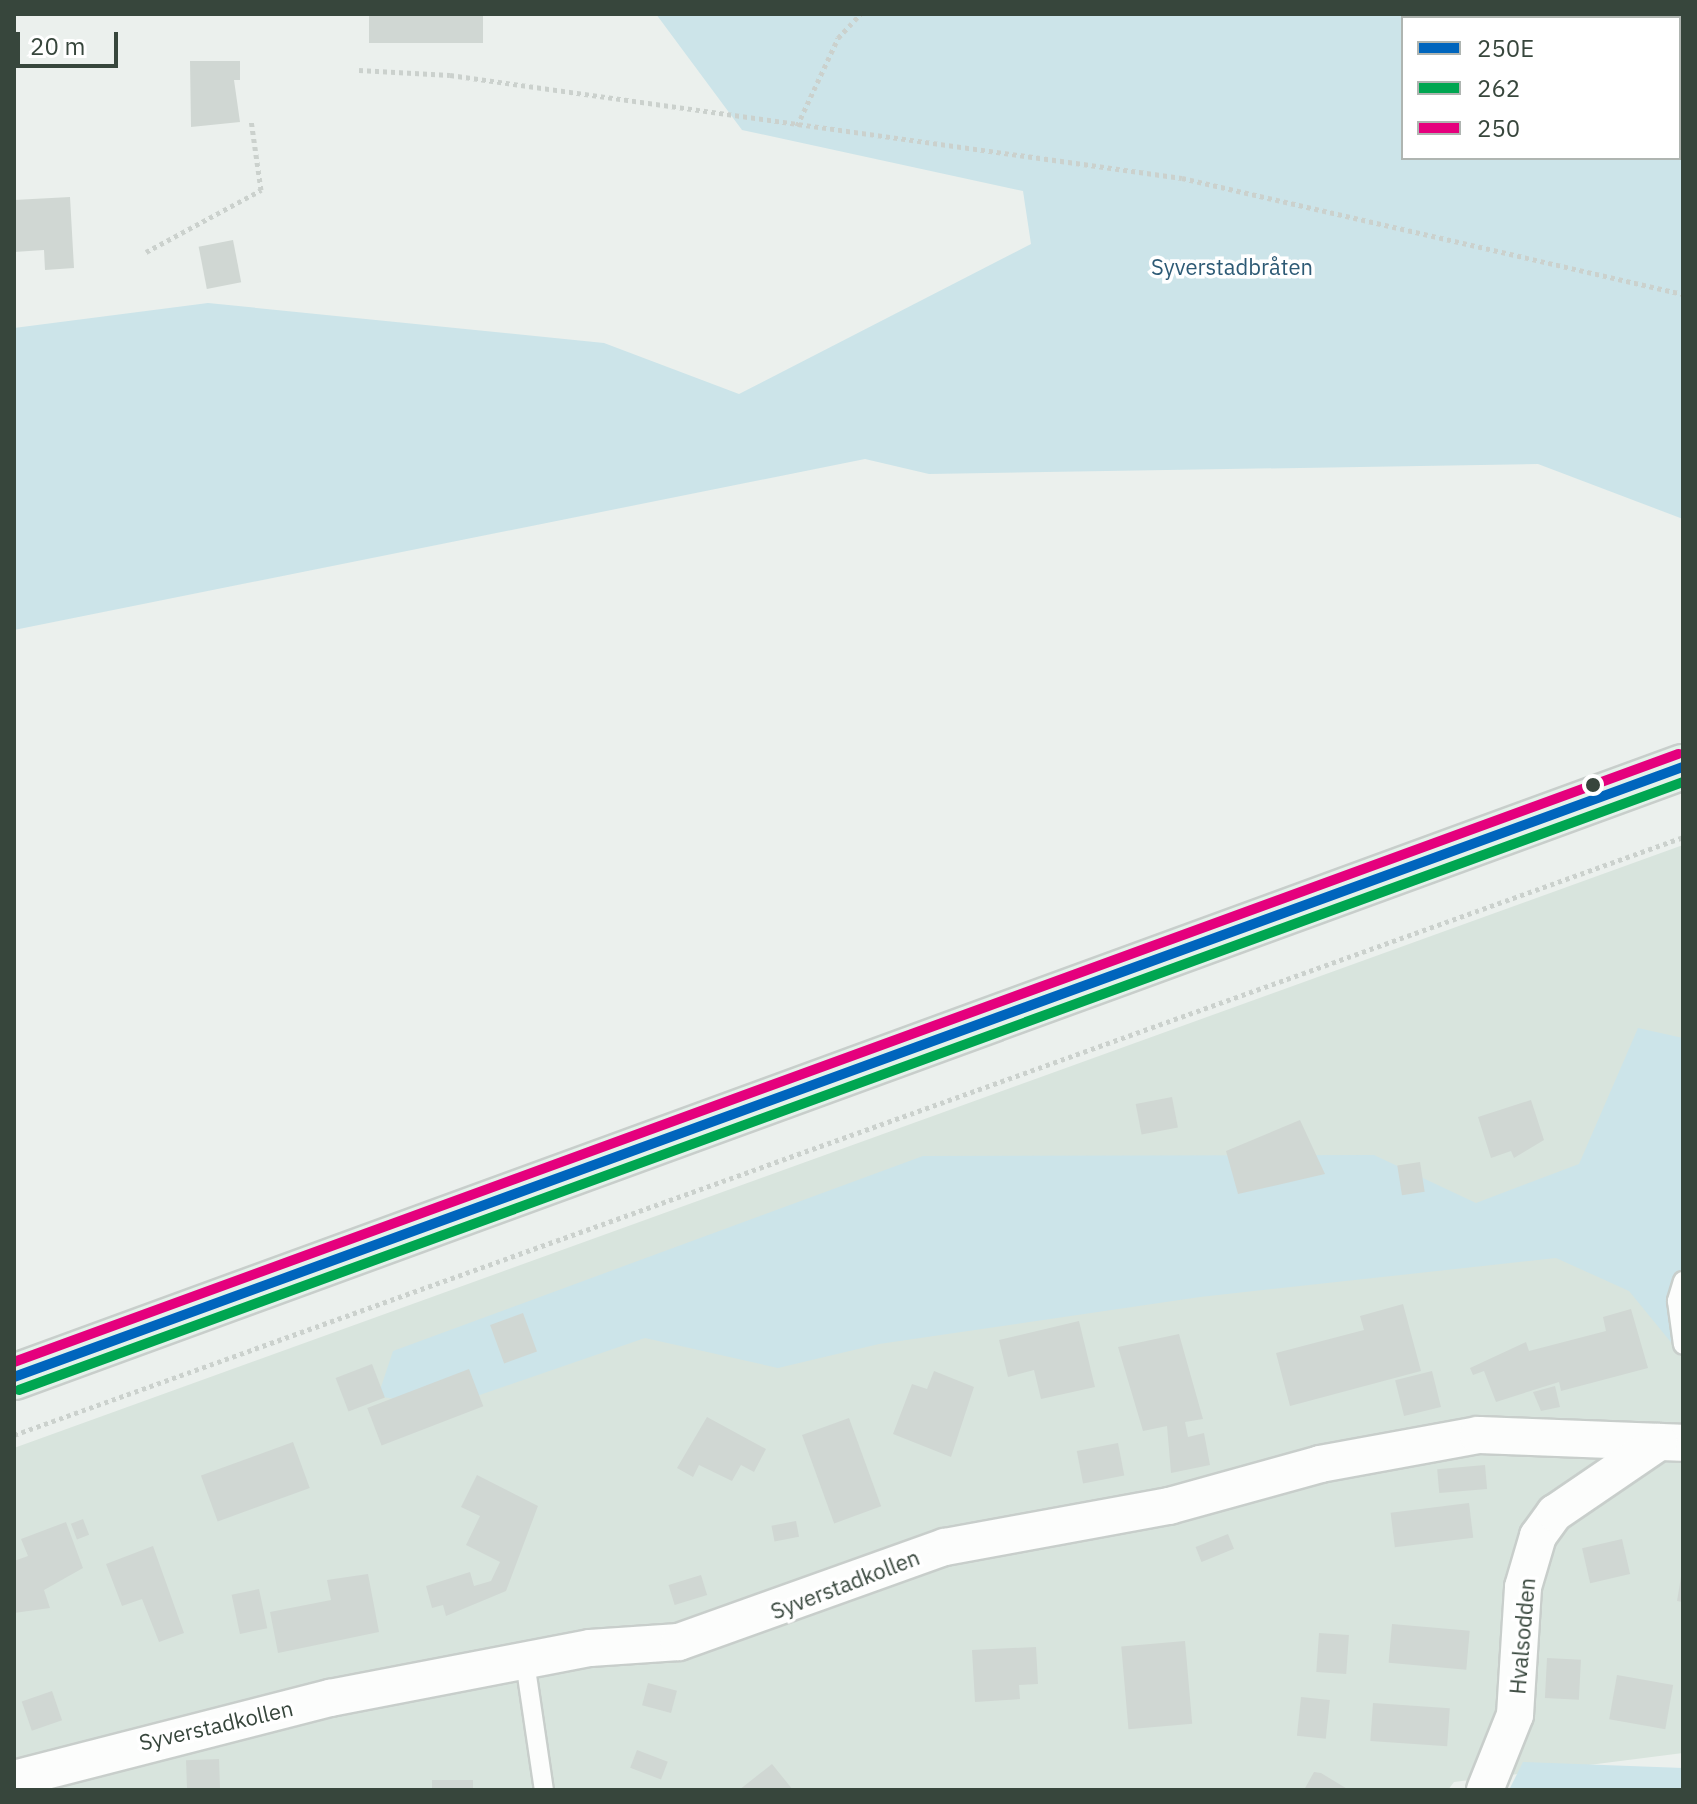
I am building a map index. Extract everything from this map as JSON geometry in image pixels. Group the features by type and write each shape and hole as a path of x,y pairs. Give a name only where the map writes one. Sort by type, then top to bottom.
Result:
{"main road":[{"path":"14,1377 1683,767"}],"street":[{"name":"Syverstadkollen","path":"17,1782 330,1698 525,1662 679,1642 945,1547 1169,1506 1401,1448 1478,1435 1671,1442"},
{"name":"Hvalsodden","path":"1485,1790 1515,1715 1523,1587 1538,1536 1555,1513 1671,1442"}],"lane":[{"path":"1683,1281 1677,1301 1683,1345"},
{"path":"525,1662 544,1790"}],"path":[{"path":"797,126 838,38 860,14"},
{"path":"359,70 450,75 1182,178 1683,294"},
{"path":"146,252 261,190 251,120"},
{"path":"14,1435 1683,837"}],"shaded area":[{"path":"1683,845 1683,1753 1454,1782 1448,1790 14,1790 14,1448"}],"green space":[{"name":"Syverstadbråten","path":"656,14 1683,14 1683,519 1538,464 929,474 865,459 14,630 14,328 208,303 604,343 739,394 1031,244 1023,191 742,130"},
{"path":"1638,1028 1683,1038 1683,1357 1629,1291 1556,1258 1200,1297 879,1344 778,1368 645,1338 442,1408 378,1396 393,1351 923,1156 1374,1155 1476,1203 1579,1164"},
{"path":"1523,1762 1683,1768 1683,1790 1509,1790"}],"building":[{"path":"369,14 483,14 483,43 369,43"},
{"path":"190,61 240,61 240,80 234,80 240,122 191,127"},
{"path":"70,197 74,268 45,270 44,250 14,252 14,200"},
{"path":"233,240 241,282 207,289 199,247"},
{"path":"1172,1097 1178,1127 1142,1134 1136,1104"},
{"path":"1531,1100 1544,1140 1514,1158 1511,1151 1491,1158 1478,1117"},
{"path":"1300,1120 1325,1174 1238,1194 1226,1151"},
{"path":"1420,1162 1425,1192 1402,1195 1397,1166"},
{"path":"1403,1304 1421,1371 1290,1406 1276,1353 1364,1330 1360,1316"},
{"path":"1631,1309 1648,1368 1561,1391 1559,1382 1496,1402 1484,1371 1473,1375 1470,1368 1526,1342 1529,1351 1606,1331 1603,1317"},
{"path":"523,1313 537,1352 504,1363 490,1325"},
{"path":"1079,1321 1095,1387 1041,1399 1034,1370 1008,1377 999,1340"},
{"path":"1179,1334 1203,1419 1185,1422 1188,1437 1204,1433 1210,1465 1171,1473 1167,1426 1143,1431 1118,1347"},
{"path":"372,1364 385,1398 348,1412 336,1378"},
{"path":"469,1369 483,1406 382,1445 367,1408"},
{"path":"934,1371 974,1387 951,1457 893,1434 912,1384 927,1389"},
{"path":"1432,1371 1441,1407 1404,1416 1395,1380"},
{"path":"1555,1386 1560,1407 1541,1411 1533,1392"},
{"path":"707,1417 766,1449 754,1472 741,1465 732,1481 699,1465 693,1477 677,1468"},
{"path":"849,1418 881,1506 834,1523 802,1435"},
{"path":"293,1442 310,1488 218,1522 201,1476"},
{"path":"1118,1443 1124,1475 1083,1483 1077,1451"},
{"path":"1485,1465 1487,1489 1439,1493 1437,1469"},
{"path":"477,1475 538,1506 506,1591 446,1616 443,1605 432,1608 426,1586 470,1572 474,1586 491,1581 500,1562 466,1545 480,1516 461,1507"},
{"path":"1469,1503 1473,1538 1395,1547 1391,1513"},
{"path":"83,1519 89,1535 77,1540 71,1524"},
{"path":"796,1521 799,1537 775,1541 771,1526"},
{"path":"66,1522 83,1568 44,1590 50,1608 14,1613 14,1561 28,1556 21,1539"},
{"path":"1228,1534 1234,1549 1202,1562 1196,1547"},
{"path":"1622,1539 1630,1574 1590,1583 1582,1548"},
{"path":"153,1546 184,1633 159,1642 142,1599 122,1606 106,1564"},
{"path":"368,1574 379,1632 278,1653 270,1612 331,1600 327,1580"},
{"path":"701,1575 707,1595 675,1605 668,1585"},
{"path":"1683,1577 1683,1602 1677,1601"},
{"path":"259,1589 267,1628 240,1634 232,1595"},
{"path":"1392,1624 1470,1631 1466,1670 1389,1663"},
{"path":"1319,1633 1349,1635 1346,1674 1316,1672"},
{"path":"1185,1641 1192,1724 1128,1729 1121,1647"},
{"path":"1036,1647 1038,1684 1019,1685 1020,1699 975,1702 972,1650"},
{"path":"1547,1658 1581,1660 1579,1700 1545,1698"},
{"path":"1617,1675 1673,1685 1665,1729 1609,1719"},
{"path":"648,1683 677,1691 671,1713 642,1705"},
{"path":"52,1691 62,1720 32,1731 22,1701"},
{"path":"1301,1697 1330,1700 1326,1739 1297,1736"},
{"path":"1373,1703 1450,1708 1447,1746 1370,1741"},
{"path":"637,1750 668,1762 661,1780 630,1768"},
{"path":"219,1759 220,1790 187,1790 186,1760"},
{"path":"772,1764 793,1790 739,1790"},
{"path":"1314,1772 1321,1773 1349,1790 1304,1790"},
{"path":"432,1780 473,1780 473,1790 432,1790"}],"transit line":[{"name":"250","path":"14,1362 1678,754"},
{"name":"250E","path":"14,1377 1683,767"},
{"name":"262","path":"19,1390 1683,782"}]}
